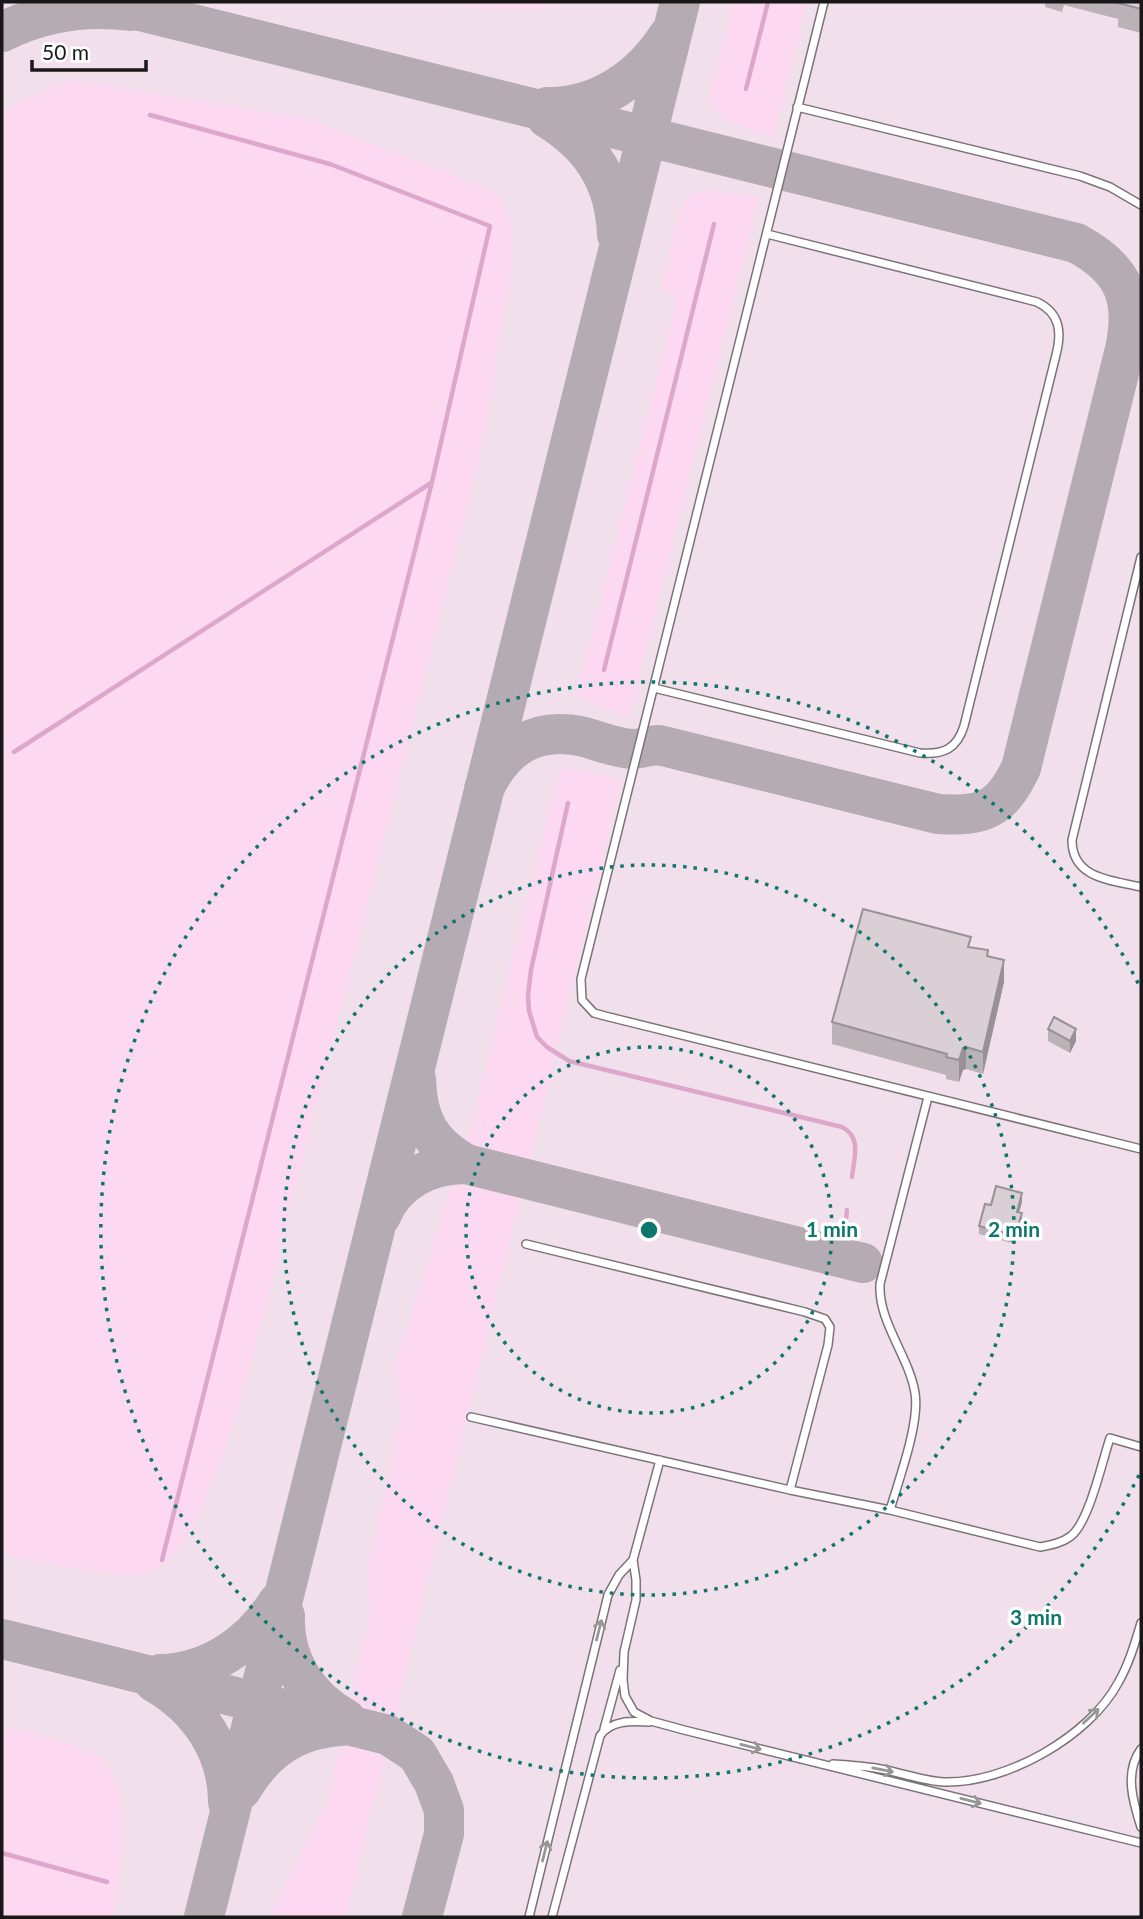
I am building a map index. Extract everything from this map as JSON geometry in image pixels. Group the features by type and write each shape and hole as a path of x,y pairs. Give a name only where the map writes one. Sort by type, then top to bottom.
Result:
{"lane":[{"path":"824,2 580,990 587,1007 594,1013 1141,1149"},
{"path":"797,107 1080,176 1110,187 1141,205"},
{"path":"654,688 920,753 935,754 949,749 959,741 984,647 1059,343 1059,328 1055,316 1045,305 1037,302 767,234"},
{"path":"1141,557 1073,832 1072,848 1076,862 1084,871 1141,887"},
{"path":"890,1510 914,1422 916,1400 912,1381 883,1308 880,1284 928,1097"},
{"path":"526,1244 825,1319 830,1327 828,1345 790,1490"},
{"path":"471,1417 790,1490 890,1510 1040,1548 1060,1543 1073,1535 1084,1522 1110,1438 1141,1447"},
{"path":"552,1917 624,1652 636,1600 633,1560 660,1460"},
{"path":"529,1917 608,1595 619,1575 633,1560"},
{"path":"815,1763 878,1769 945,1782 983,1778 1007,1770 1056,1746 1096,1713 1118,1684 1141,1623"},
{"path":"624,1652 625,1696 634,1712 653,1722"},
{"path":"604,1729 631,1721 653,1722 1141,1843"},
{"path":"1141,1749 1136,1756 1131,1775 1132,1795 1141,1827"}],"shaded area":[{"path":"2,2 1141,2 1141,1917 2,1917"},
{"path":"444,2 555,2 544,7 516,10"},
{"path":"733,2 807,2 773,137 726,119 718,113 709,96"},
{"path":"73,80 305,118 489,189 504,201 512,230 512,264 481,454 251,1365 214,1480 185,1539 168,1560 150,1572 137,1574 78,1569 2,1554 2,117 19,101"},
{"path":"711,190 759,198 630,716 591,703 577,695 677,297 660,292 680,210 692,195"},
{"path":"571,769 622,779 346,1917 269,1917 327,1802 371,1611 367,1577 401,1413 394,1367 474,1116 559,770"},
{"path":"2,1727 77,1746 99,1757 111,1769 122,1808 123,1832 114,1917 2,1917"}],"building":[{"path":"1141,2 1141,9 1118,3"},
{"path":"863,909 971,937 968,947 988,950 987,956 1004,960 983,1052 963,1048 959,1060 946,1057 947,1054 832,1022"},
{"path":"1054,1017 1076,1029 1070,1041 1048,1029"},
{"path":"996,1186 1022,1193 1017,1212 1022,1213 1015,1236 979,1226 985,1204 991,1205"}],"waterway":[{"path":"746,89 768,2"},
{"path":"150,115 330,164 490,226 432,482 162,1560"},
{"path":"604,670 714,224"},
{"path":"14,752 431,483"},
{"path":"568,803 531,970 529,1011 537,1037 569,1061 842,1127 848,1131 854,1142 852,1177"},
{"path":"844,1237 847,1210"},
{"path":"2,1853 107,1882"}],"taxiway":[{"path":"104,2 1076,243 1105,263 1122,286 1129,314 1125,349 1021,768 998,802 979,812 938,814 659,745 626,748 563,734 534,738 522,744 501,762 484,789"},
{"path":"204,1917 680,2"},
{"path":"2,32 33,19 65,12 97,9 131,11"},
{"path":"547,107 584,102 616,88 645,65 668,36"},
{"path":"547,118 577,140 598,167 612,198 617,235"},
{"path":"416,1079 419,1107 428,1129 443,1148 466,1164"},
{"path":"381,1216 395,1193 415,1177 439,1167 466,1164 863,1263"},
{"path":"160,1674 196,1668 228,1653 256,1630 278,1602"},
{"path":"285,1616 288,1648 300,1676 320,1700 346,1719"},
{"path":"2,1639 388,1735 417,1754 434,1783 444,1810 444,1834 422,1917"},
{"path":"154,1682 184,1704 207,1732 223,1765 228,1802"},
{"path":"241,1790 260,1764 283,1744 310,1731 342,1726"}]}
